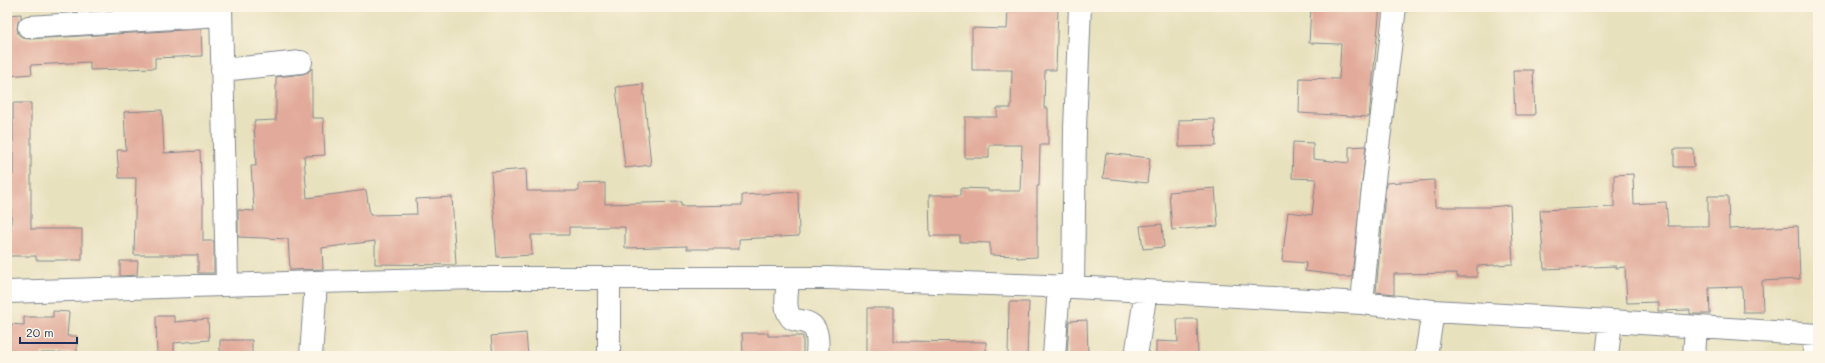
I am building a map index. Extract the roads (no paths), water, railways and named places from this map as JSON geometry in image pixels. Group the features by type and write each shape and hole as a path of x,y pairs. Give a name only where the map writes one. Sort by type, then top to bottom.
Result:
{"street":[{"path":"1054,356 1066,286 1080,7"},
{"path":"1362,303 1371,205 1395,7"},
{"path":"29,27 221,11 227,285"},
{"path":"222,70 301,62"},
{"path":"7,292 316,282 616,278 788,278 1066,286 1362,303 1433,311 1696,326 1816,342"},
{"path":"609,356 616,278"},
{"path":"616,278 622,356"},
{"path":"788,278 788,312 790,317 794,320 810,322 813,326 817,343 817,356"},
{"path":"311,356 316,282"},
{"path":"1136,356 1146,291"},
{"path":"1426,356 1433,311"},
{"path":"1607,356 1611,321"},
{"path":"1694,356 1696,326"}]}
